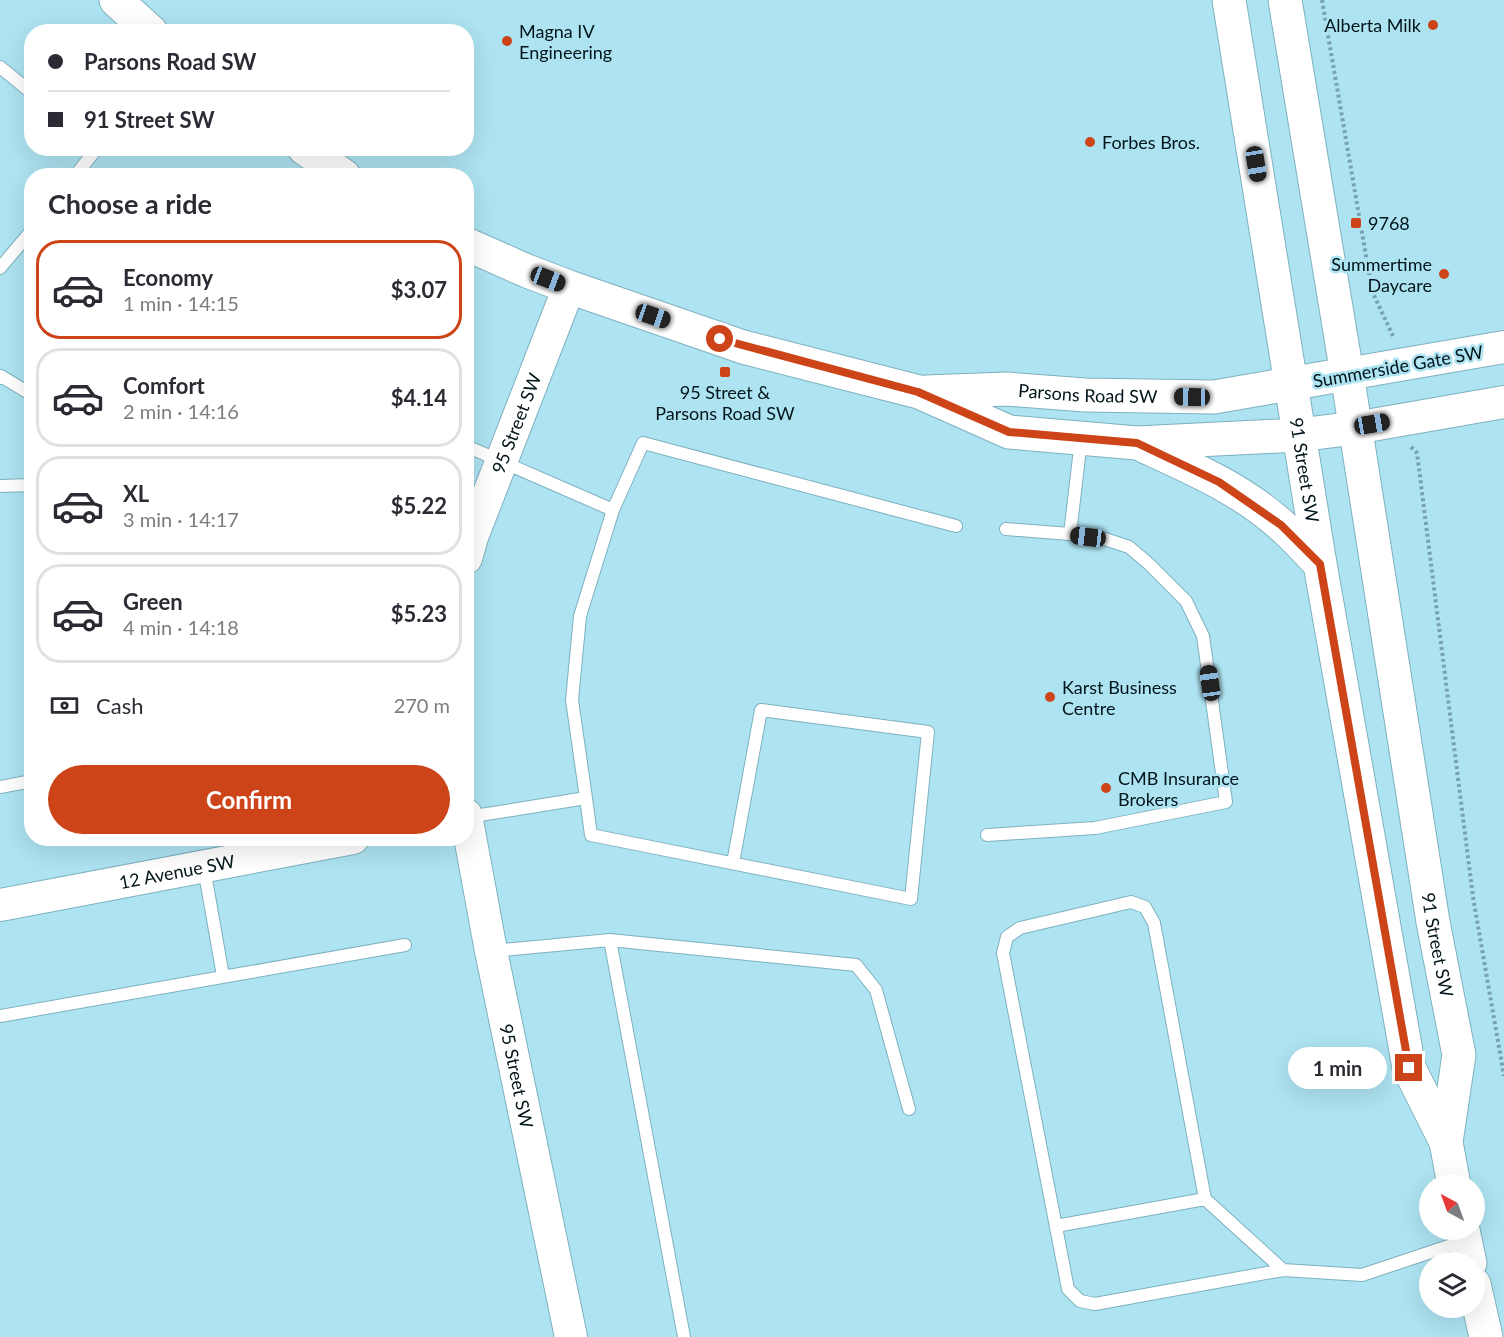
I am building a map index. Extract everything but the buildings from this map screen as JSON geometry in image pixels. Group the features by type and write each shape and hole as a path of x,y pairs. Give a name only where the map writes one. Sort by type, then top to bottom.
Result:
{"main road":[{"path":"116,0 142,24"},
{"name":"91 Street SW","path":"1229,0 1320,564 1409,1068 1446,1142 1452,1174"},
{"name":"91 Street SW","path":"1285,0 1347,374 1431,910 1459,1055 1446,1142"},
{"path":"315,156 333,168"},
{"name":"Parsons Road SW","path":"474,248 569,287 743,346 918,392 1009,432 1137,443 1299,435"},
{"name":"Summerside Gate SW","path":"1292,385 1347,374"},
{"name":"Parsons Road SW","path":"918,392 1007,388 1085,395 1214,397 1292,385"},
{"path":"1299,435 1355,428"},
{"path":"1137,443 1219,482 1281,525 1320,564"},
{"path":"1482,1318 1486,1337"}],"street":[{"name":"95 Street SW","path":"474,532 569,287"},
{"name":"Summerside Gate SW","path":"1347,374 1504,347"},
{"path":"1355,428 1504,402"},
{"name":"12 Avenue SW","path":"0,904 312,846"},
{"name":"95 Street SW","path":"472,846 491,951 571,1337"}],"lane":[{"path":"0,67 24,86"},
{"path":"82,168 91,156"},
{"path":"0,268 24,240"},
{"path":"0,378 1,376 24,390"},
{"path":"1070,534 1081,439"},
{"path":"733,863 761,710 928,732 911,899 591,835 572,699 580,616 613,510 643,443 956,525"},
{"path":"474,450 613,510"},
{"path":"0,486 24,485"},
{"path":"987,835 1095,828 1226,801 1203,636 1186,601 1148,563 1129,548 1105,539 1006,529"},
{"path":"0,787 24,783"},
{"path":"474,815 586,798"},
{"path":"204,867 223,976"},
{"path":"1283,1270 1205,1199 1154,923 1144,907 1131,902 1020,928 1007,937 1003,953 1068,1289 1080,1301 1095,1304 1283,1270 1362,1275 1466,1244"},
{"path":"491,951 610,940 856,965 876,990 909,1109"},
{"path":"610,940 684,1337"},
{"path":"0,1016 405,945"},
{"path":"1056,1226 1205,1199"}],"path":[{"path":"1322,0 1372,291 1393,332"},
{"path":"1412,449 1417,453 1473,897 1504,1076"}],"place":[{"name":"Alberta Milk","path":"1433,25"},
{"name":"Magna IV Engineering","path":"507,41"},
{"name":"Forbes Bros.","path":"1090,142"},
{"name":"9768","path":"1356,223"},
{"name":"Summertime Daycare","path":"1444,274"},
{"name":"95 Street & Parsons Road SW","path":"725,372"},
{"name":"Karst Business Centre","path":"1050,697"},
{"name":"CMB Insurance Brokers","path":"1106,788"}],"route":[{"path":"720,339 918,392 1009,432 1137,443 1199,471 1266,513 1320,564 1409,1068"}]}
